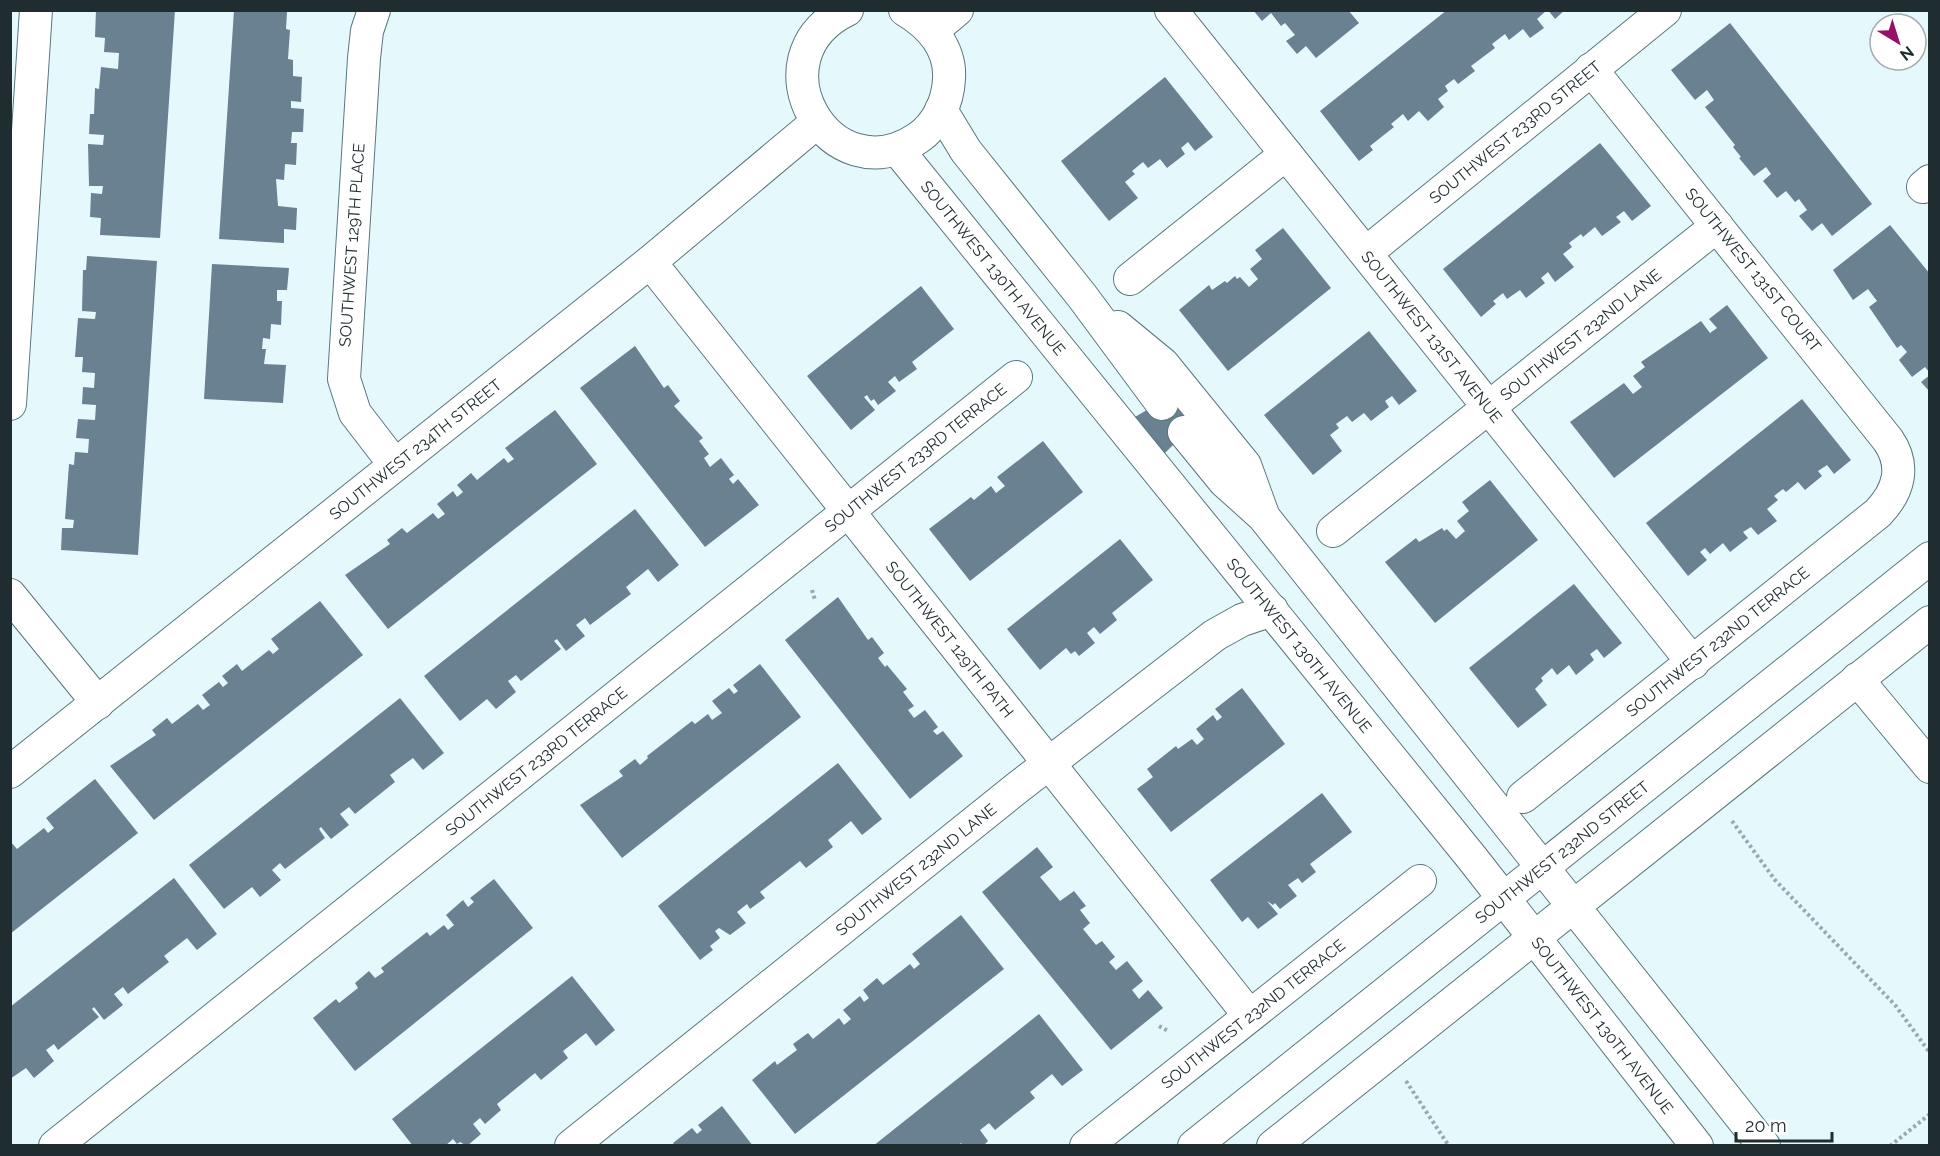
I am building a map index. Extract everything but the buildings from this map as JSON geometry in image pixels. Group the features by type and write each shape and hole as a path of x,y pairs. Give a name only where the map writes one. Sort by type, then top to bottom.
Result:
{"street":[{"path":"10,404 36,10"},
{"name":"SOUTHWEST 129TH PLACE","path":"374,10 367,31 364,58 344,379 355,413 395,465"},
{"path":"847,10 823,26 805,56 802,74 803,91 807,108 816,123 832,138 852,148 874,152 897,149 923,134 941,110 949,77 944,53 933,31 905,10"},
{"path":"933,31 957,10"},
{"name":"SOUTHWEST 131ST AVENUE","path":"1171,10 1693,663"},
{"name":"SOUTHWEST 233RD STREET","path":"1365,253 1665,10"},
{"name":"SOUTHWEST 131ST COURT","path":"1591,69 1888,440 1897,454 1899,478"},
{"path":"941,110 966,151 1082,296 1153,394 1109,410"},
{"name":"SOUTHWEST 234TH STREET","path":"10,772 650,262 816,123"},
{"name":"SOUTHWEST 130TH AVENUE","path":"897,149 1272,610 1697,1146"},
{"path":"1130,279 1286,154"},
{"name":"SOUTHWEST 232ND LANE","path":"1333,531 1717,226"},
{"name":"SOUTHWEST 129TH PATH","path":"650,262 1249,1015"},
{"path":"1082,296 1163,364 1245,465 1263,516"},
{"name":"SOUTHWEST 233RD TERRACE","path":"55,1146 1016,377"},
{"path":"1184,432 1224,481 1263,516 1508,821 1542,868 1764,1146"},
{"name":"SOUTHWEST 232ND TERRACE","path":"1523,797 1878,513 1893,496 1899,478"},
{"name":"SOUTHWEST 232ND STREET","path":"1194,1146 1929,558"},
{"path":"10,595 98,703"},
{"name":"SOUTHWEST 232ND LANE","path":"571,1146 1049,763 1215,635 1242,620 1272,610"},
{"path":"1273,1146 1929,622"},
{"path":"1857,679 1929,767"},
{"name":"SOUTHWEST 232ND TERRACE","path":"1086,1146 1420,881"}],"path":[{"path":"812,590 814,600"},
{"path":"1730,818 1775,880 1895,1005 1929,1053"},
{"path":"1159,1026 1168,1031"},
{"path":"1405,1078 1449,1146"},
{"path":"1890,1146 1929,1114"}]}
